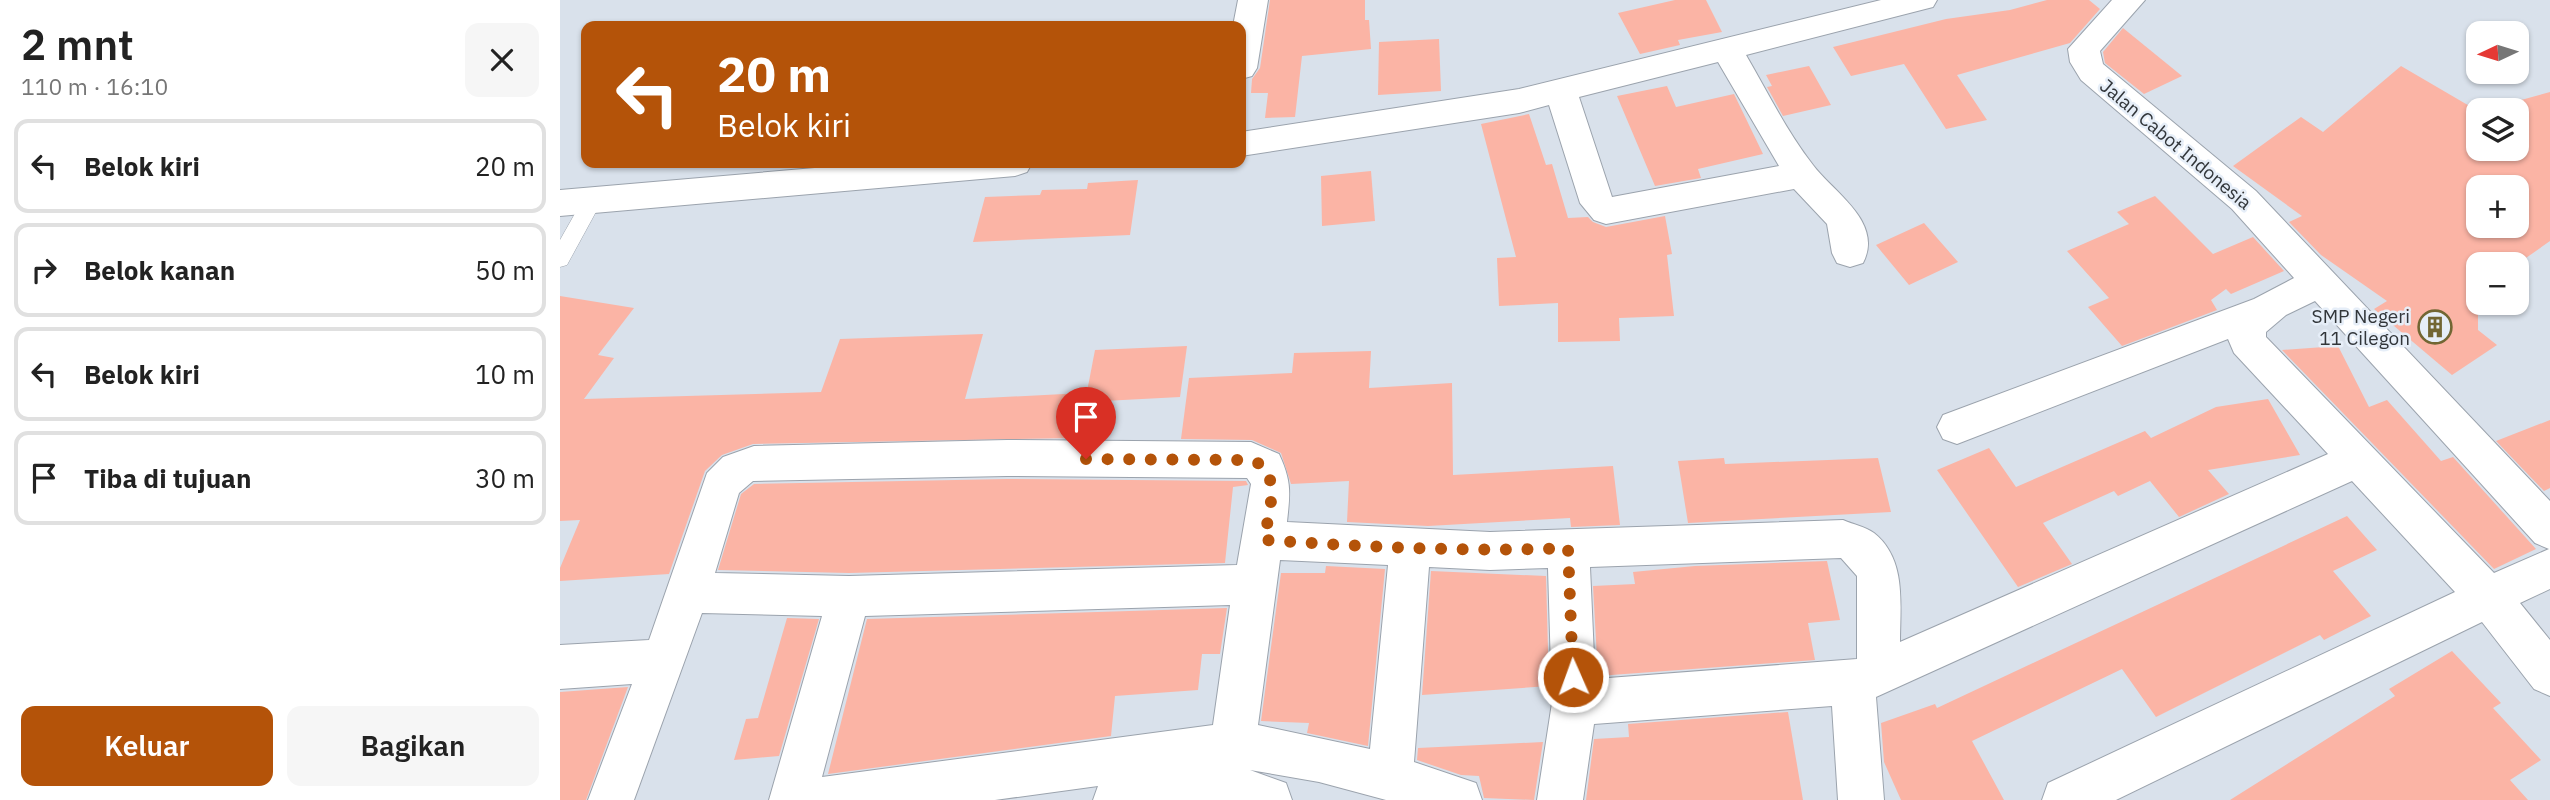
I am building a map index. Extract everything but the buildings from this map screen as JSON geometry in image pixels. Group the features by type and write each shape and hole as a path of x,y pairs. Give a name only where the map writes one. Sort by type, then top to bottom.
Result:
{"street":[{"path":"1246,40 1253,0"},
{"path":"1246,143 1467,111 1561,92 1922,0"},
{"name":"Jalan Cabot Indonesia","path":"2130,0 2084,49 2088,66 2106,86 2222,179 2550,530"},
{"path":"1727,50 1801,175 1833,206 1850,230 1850,253"},
{"path":"1561,92 1597,202 1606,211 1801,175"},
{"path":"560,203 958,168"},
{"path":"1957,427 2259,312 2321,282"},
{"path":"2259,312 2245,338 2249,346 2490,599 2550,674"},
{"path":"611,800 688,593 721,486 736,470 760,462 1007,458 1251,460 1265,467 1272,484 1254,584 1233,745 1219,794"},
{"path":"1574,703 1866,678 2357,460"},
{"path":"1264,540 1490,551 1836,538 1851,541 1866,552 1878,570 1866,678 1861,800"},
{"path":"1560,800 1574,703 1568,548"},
{"path":"1390,778 1410,549"},
{"path":"2065,800 2125,790 2550,568"},
{"path":"688,593 849,596 1254,584"},
{"path":"792,800 849,596"},
{"path":"560,667 663,661"},
{"path":"843,798 1233,745 1274,748 1390,778 1459,800"},
{"path":"1116,800 1219,794 1269,800"}],"lane":[{"path":"560,259 593,200"}],"place":[{"name":"SMP Negeri 11 Cilegon","path":"2435,327"}],"route":[{"path":"1086,459 1251,460 1262,464 1272,484 1264,540 1410,549 1490,551 1568,548 1573,677"}]}
